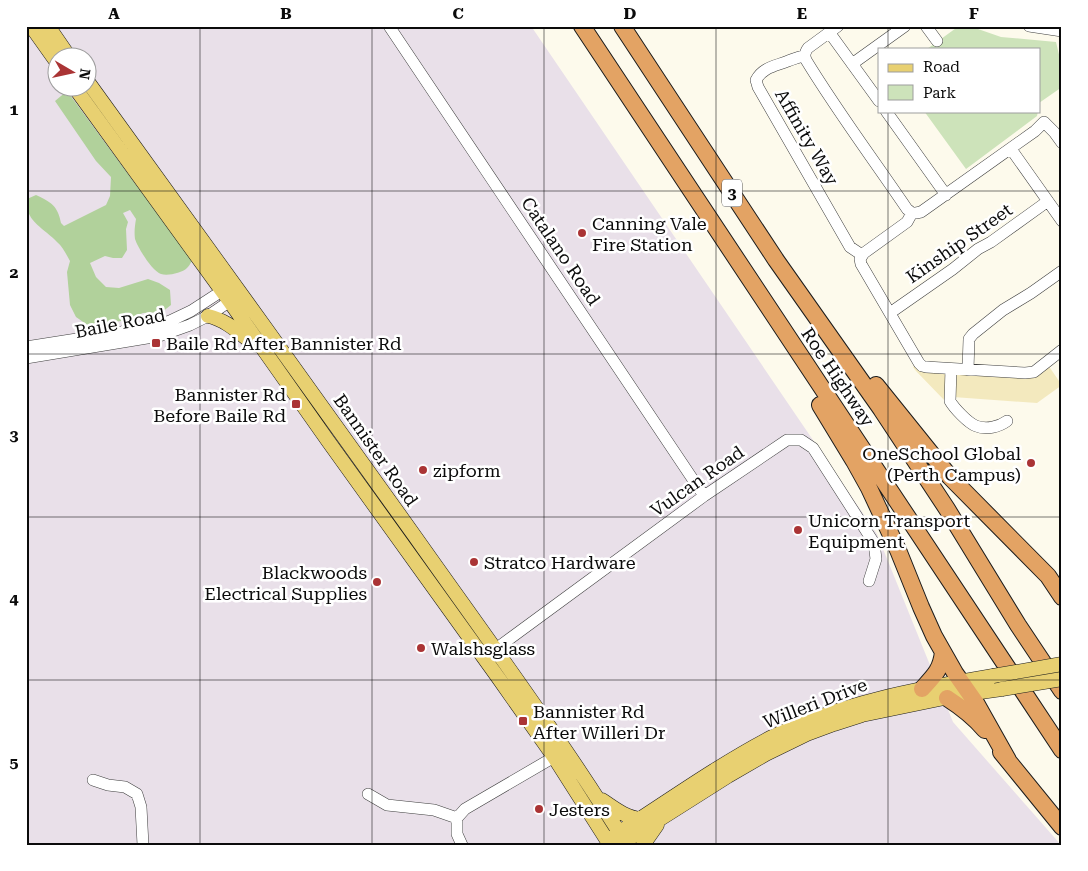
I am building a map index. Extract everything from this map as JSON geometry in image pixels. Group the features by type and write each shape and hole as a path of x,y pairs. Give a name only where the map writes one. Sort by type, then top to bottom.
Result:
{"highway":[{"name":"Roe Highway","path":"582,26 1062,750"},
{"name":"Roe Highway","path":"622,26 776,260 947,508 1018,625 1062,691"},
{"path":"719,234 869,488 898,550 921,607 943,652 976,703 1008,760"},
{"path":"776,260 822,311 868,376 950,477 1048,576 1062,597"},
{"path":"922,689 942,664 943,652"},
{"path":"947,698 978,722 1062,826"}],"main road":[{"path":"31,26 48,50"},
{"path":"48,26 63,48"},
{"name":"Bannister Road","path":"98,97 232,292 266,353 483,658 597,797 618,841"},
{"name":"Bannister Road","path":"83,98 232,292 495,649 560,754 618,841"},
{"path":"208,316 225,322 266,353"},
{"name":"Willeri Drive","path":"618,841 662,819 766,754 807,734 862,715 947,698 993,676 1062,664"},
{"name":"Willeri Drive","path":"618,841 641,819 712,772 770,738 804,723 886,696 922,689 1002,689 1062,679"},
{"path":"597,797 628,816 641,819"},
{"path":"643,845 662,819"}],"street":[{"name":"Catalano Road","path":"389,26 704,496"},
{"path":"852,64 905,26"},
{"path":"926,26 937,41"},
{"path":"1029,26 1062,31"},
{"path":"878,100 852,64 834,29 805,51 804,56 827,95 907,209 916,214 1011,149 1044,122 1062,143"},
{"name":"Affinity Way","path":"804,56 796,57 768,68 759,74 756,80 758,87 850,247 862,255"},
{"path":"887,112 946,195"},
{"path":"1011,149 1062,221"},
{"name":"Kinship Street","path":"890,313 1048,201"},
{"path":"912,213 908,222 862,255 860,259 861,264 922,366 1030,373 1034,372 1062,350"},
{"path":"968,370 969,339 972,334 1062,271"},
{"name":"Baile Road","path":"26,347 59,347 159,336 190,325 208,316 232,292"},
{"name":"Baile Road","path":"76,345 154,327 232,292"},
{"name":"Baile Road","path":"26,358 59,347"},
{"path":"951,369 950,400 968,421 976,426 984,427 1001,426 1007,421"},
{"path":"982,439 984,427"},
{"name":"Vulcan Road","path":"483,658 704,496 787,440 801,440 813,448 874,543 876,559 870,581"},
{"path":"462,845 457,834 457,818 465,809 560,754"},
{"path":"93,780 108,785 125,787 137,794 142,807 144,845"},
{"path":"368,794 387,805 434,810 457,818"}],"shaded area":[{"path":"26,26 531,26 877,534 953,722 1061,845 26,845"}],"green space":[{"path":"959,26 976,26 978,29 1001,37 1056,42 1062,67 1062,87 1040,102 1040,48 928,48"},
{"path":"59,98 72,98 192,261 185,270 178,273 164,275 157,272 146,259 135,239 136,219 130,210 123,213 128,222 126,229 127,250 122,258 105,256 90,263 96,277 106,287 119,288 148,279 170,290 171,305 162,312 143,313 127,320 89,326 76,317 70,305 67,272 70,261 61,246 32,219 27,207 27,199 36,195 53,205 64,226 106,205 110,196 111,177 96,161 55,101"},
{"path":"925,112 1038,112 1037,116 966,169"}],"sand":[{"path":"916,365 946,374 946,402 916,371 913,367"},
{"path":"1048,365 1059,381 1062,381 1062,385 1037,403 953,397 956,374 1028,377"}],"place":[{"name":"Canning Vale Fire Station","path":"582,233"},
{"name":"Baile Rd After Bannister Rd","path":"156,343"},
{"name":"Bannister Rd Before Baile Rd","path":"296,404"},
{"name":"OneSchool Global (Perth Campus)","path":"1031,463"},
{"name":"zipform","path":"423,470"},
{"name":"Unicorn Transport Equipment","path":"798,530"},
{"name":"Stratco Hardware","path":"474,562"},
{"name":"Blackwoods Electrical Supplies","path":"377,582"},
{"name":"Walshsglass","path":"421,648"},
{"name":"Bannister Rd After Willeri Dr","path":"523,721"},
{"name":"Jesters","path":"539,809"}]}
